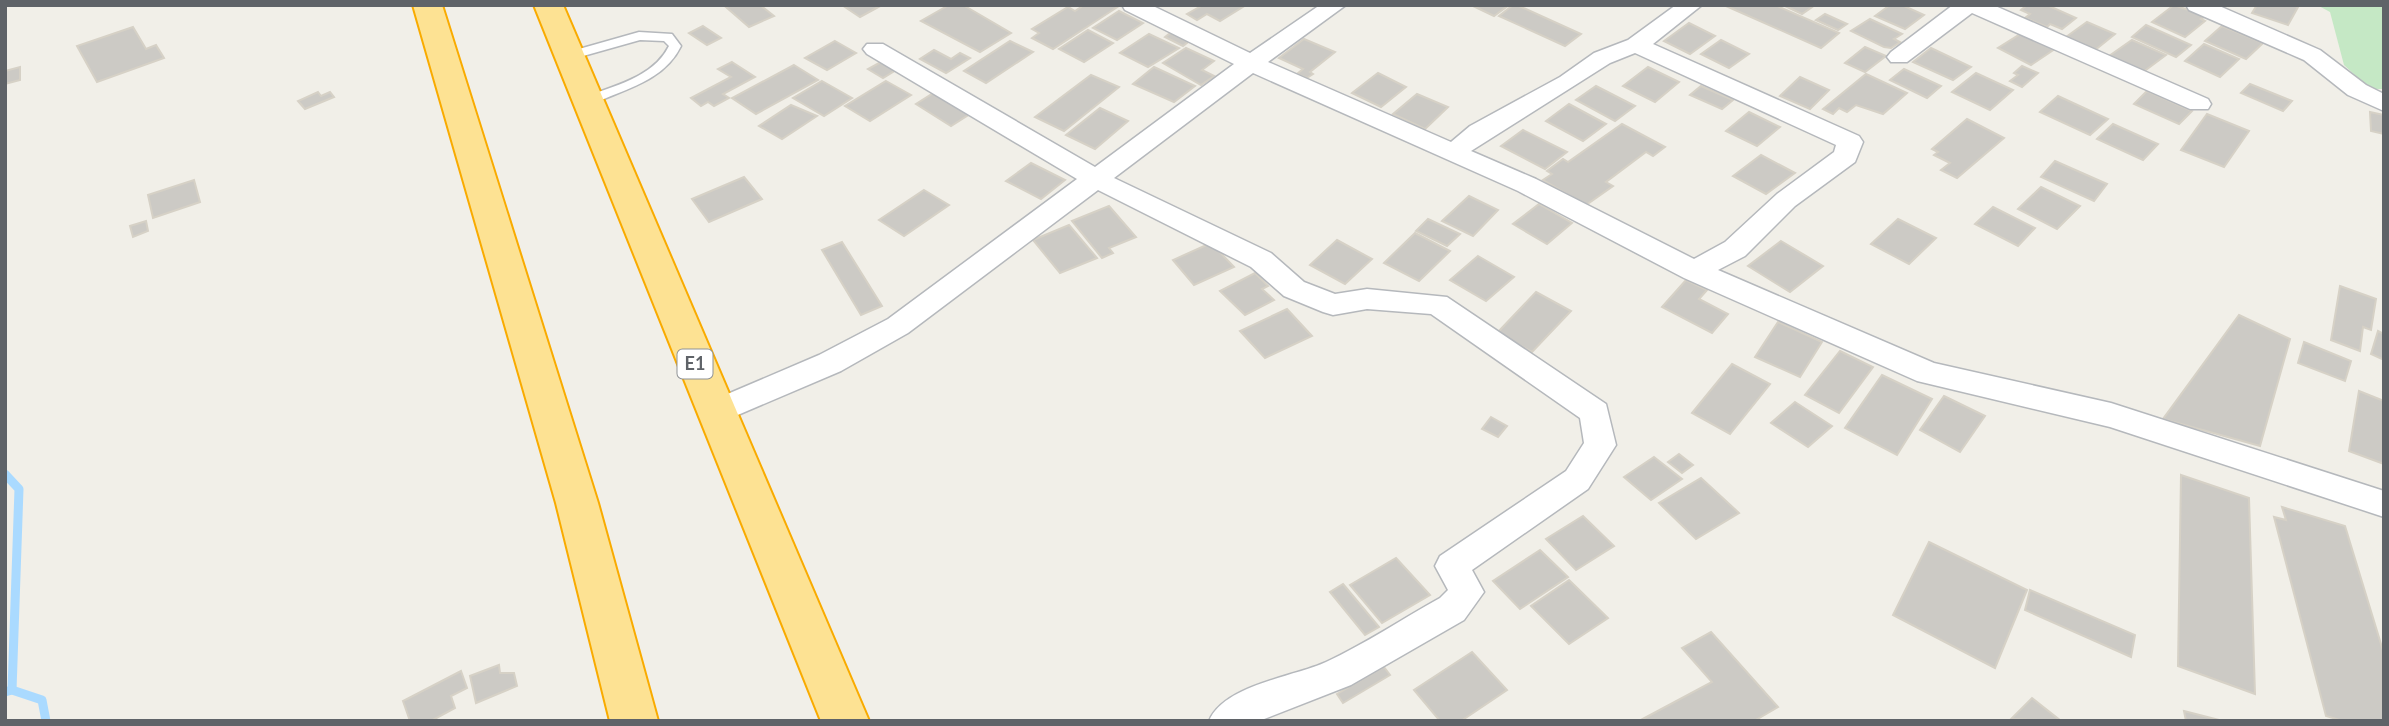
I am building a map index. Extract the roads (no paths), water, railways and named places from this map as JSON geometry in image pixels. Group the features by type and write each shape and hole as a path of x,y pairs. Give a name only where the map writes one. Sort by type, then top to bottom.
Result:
{"highway":[{"path":"427,5 576,503 634,721"},
{"name":"E1","path":"548,5 845,721"}],"street":[{"path":"1133,5 1251,63 1527,185 1694,271 1928,373 2111,415 2384,504"},
{"path":"715,412 830,363 898,326 1098,180 1251,63 1335,5"},
{"path":"1452,153 1479,132 1568,82 1602,58 1636,45 1691,5"},
{"path":"1899,58 1968,5"},
{"path":"1974,5 2199,104"},
{"path":"2197,5 2232,12 2312,55 2357,89 2384,104"},
{"path":"1636,45 1850,142 1846,156 1786,200 1735,249 1694,271"},
{"path":"875,49 1098,180 1261,260 1294,289 1332,304 1367,299 1437,304 1595,412 1600,445 1577,480 1452,566 1467,592 1452,609 1338,674 1254,704 1227,721"}],"lane":[{"path":"569,56 639,36 668,37 675,46 671,59 659,69 587,101"}],"waterway":[{"path":"5,474 19,489 12,690"},
{"path":"5,692 12,690"},
{"path":"12,690 42,700 46,721"}]}
